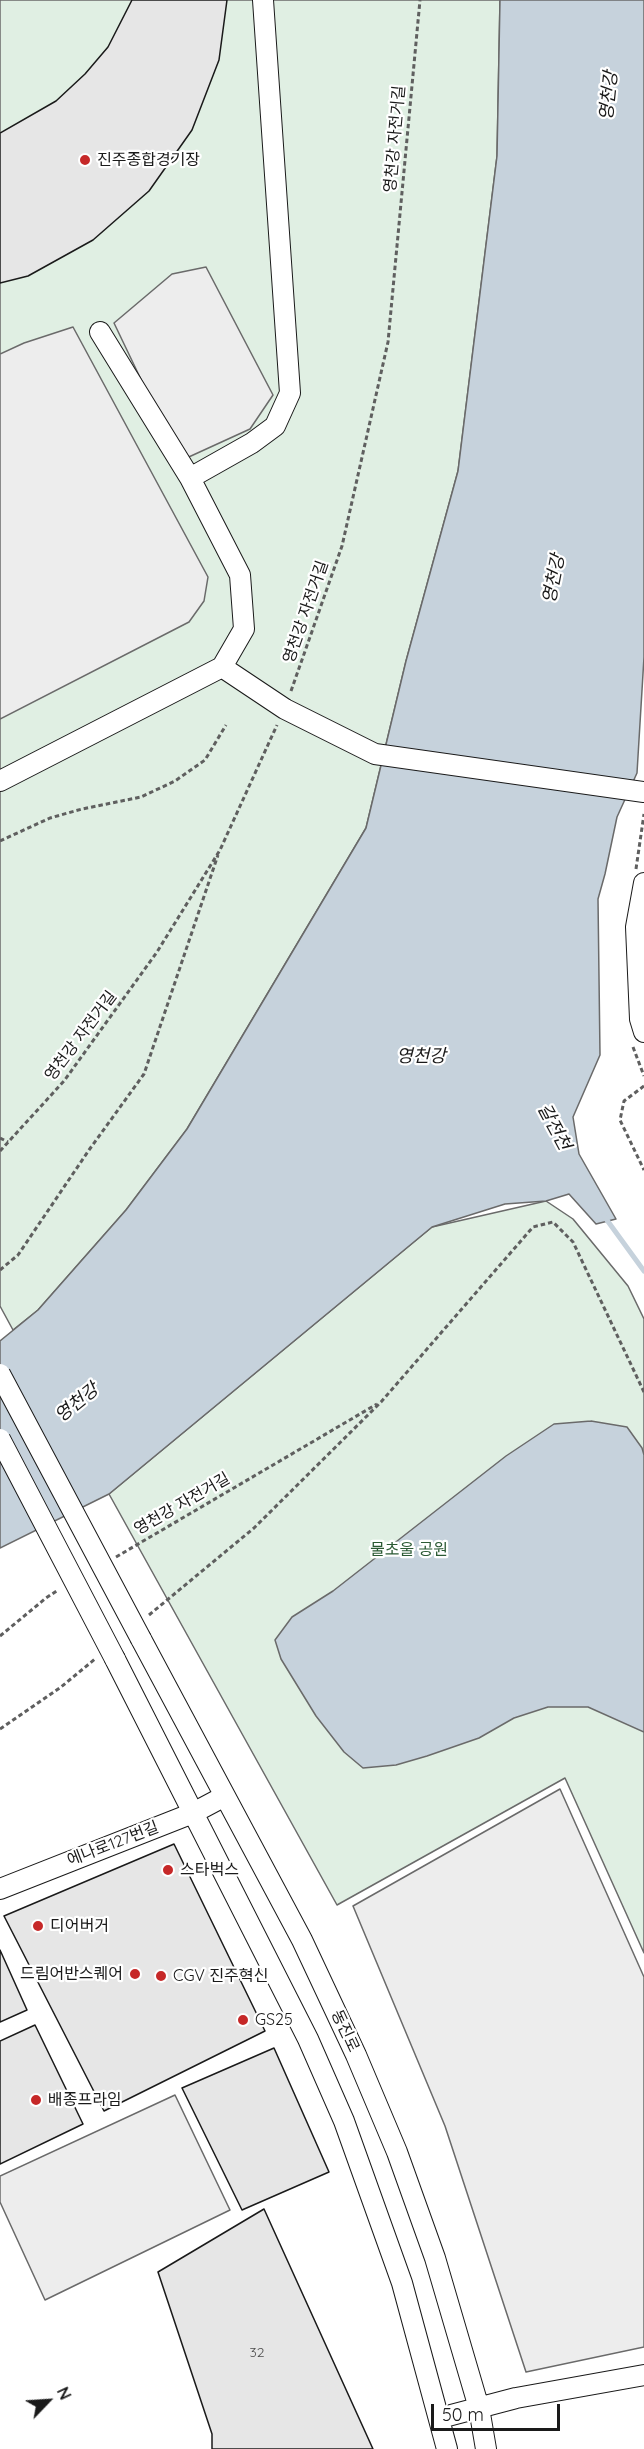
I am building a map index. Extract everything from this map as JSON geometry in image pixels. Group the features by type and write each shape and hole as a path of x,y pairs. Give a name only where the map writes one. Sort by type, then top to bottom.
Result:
{"street":[{"path":"190,478 252,443 275,426 290,393 263,0"},
{"path":"0,781 222,667 244,629 240,575 190,478 100,332"},
{"path":"222,667 285,709 375,754 644,792"},
{"path":"644,883 636,927 640,1019 644,1032"},
{"name":"동진로","path":"0,1374 302,1940 356,2055 392,2141 435,2258 479,2408 486,2449"},
{"path":"0,1438 106,1658 193,1813 309,2039 344,2121 402,2283 447,2449"},
{"name":"에나로127번길","path":"0,1889 193,1813 225,1796"},
{"path":"440,2418 516,2398 644,2375"}],"path":[{"name":"영천강 자전거길","path":"0,1151 64,1081 157,952 219,850 285,709 342,546 388,342 420,0"},
{"path":"0,842 50,818 141,797 175,781 205,760 226,725"},
{"path":"0,1270 18,1255 144,1074 219,850"},
{"path":"644,1086 624,1101 620,1120 644,1170"},
{"path":"0,1138 8,1142"},
{"path":"144,1619 254,1528 381,1402 533,1227 553,1222 573,1242 644,1392"},
{"name":"영천강 자전거길","path":"107,1562 381,1402"},
{"path":"0,1636 46,1598 66,1586"},
{"path":"0,1729 106,1658"}],"green space":[{"path":"0,0 500,0 497,156 458,471 406,661 366,828 187,1129 126,1210 38,1310 13,1330 0,1306"},
{"name":"물초울 공원","path":"546,1201 573,1219 628,1286 644,1319 644,1953 565,1778 337,1905 109,1494 432,1227"}],"shaded area":[{"path":"206,267 273,395 250,429 180,461 114,323 172,274"},
{"path":"73,327 208,577 204,601 189,622 0,719 0,354 24,343"},
{"path":"560,1789 644,1977 644,2347 526,2372 445,2126 353,1906"},
{"path":"175,2095 230,2210 45,2300 0,2202 0,2176"}],"water":[{"name":"영천강","path":"500,0 644,0 644,657 637,773 617,817 598,899 600,1055 573,1117 579,1154 616,1219 596,1224 569,1194 546,1201 505,1204 432,1227 109,1494 0,1548 0,1341 38,1310 126,1210 187,1129 366,828 406,661 458,471 497,156"},
{"path":"591,1421 627,1427 642,1448 644,1455 644,1732 588,1707 548,1707 514,1718 479,1738 427,1756 396,1765 363,1768 344,1752 316,1716 281,1659 275,1640 292,1617 333,1591 506,1456 554,1424"}],"building":[{"name":"진주종합경기장","path":"132,0 227,0 219,60 192,130 149,191 93,240 28,276 0,283 0,133 56,101 85,74 108,47"},
{"name":"드림어반스퀘어","path":"174,1844 265,2031 104,2111 4,1916"},
{"path":"0,1950 27,2010 0,2022"},
{"name":"배종프라임","path":"35,2025 83,2124 0,2164 0,2041"},
{"path":"274,2048 329,2172 242,2210 182,2088"},
{"path":"264,2209 373,2449 212,2449 212,2434 158,2272"}],"waterway":[{"name":"갈전천","path":"604,1216 644,1271"}],"place":[{"name":"진주종합경기장","path":"85,160"},
{"name":"스타벅스","path":"168,1870"},
{"name":"디어버거","path":"38,1926"},
{"name":"드림어반스퀘어","path":"135,1974"},
{"name":"CGV 진주혁신","path":"161,1976"},
{"name":"GS25","path":"243,2020"},
{"name":"배종프라임","path":"36,2100"}]}
